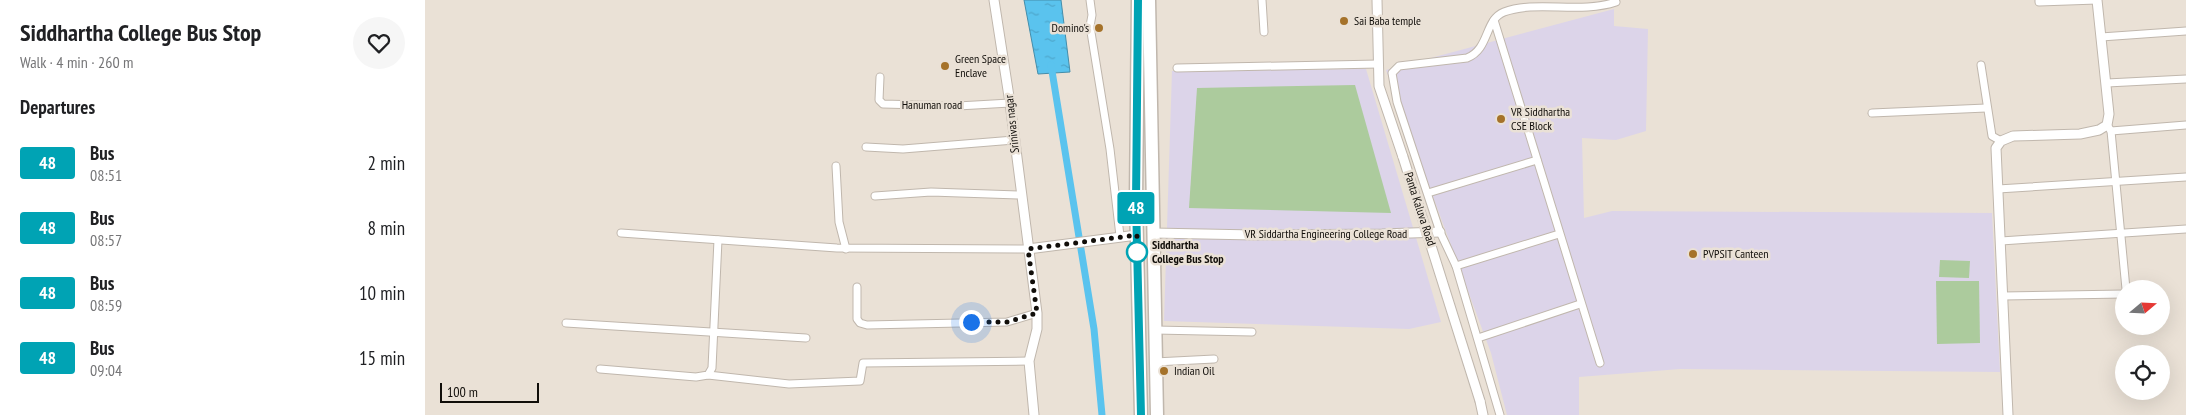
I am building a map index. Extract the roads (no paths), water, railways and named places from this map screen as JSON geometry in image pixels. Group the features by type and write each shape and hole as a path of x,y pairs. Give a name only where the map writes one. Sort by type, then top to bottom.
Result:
{"highway":[{"path":"1138,0 1137,235 1141,415"},
{"path":"1149,0 1157,415"}],"street":[{"name":"Srinivas nagar","path":"994,0 1010,103 1013,140 1037,313 1037,329 1029,361 1034,415"},
{"path":"1090,0 1093,15 1090,26 1110,149 1120,236"},
{"path":"1262,0 1263,32"},
{"name":"Panta Kaluva Road","path":"1377,0 1379,86 1403,156 1483,415"},
{"path":"2039,0 2039,2 2097,0 2107,83 2109,128 2125,280"},
{"path":"1499,415 1456,266 1440,232 1397,102 1392,72 1399,66 1467,58 1475,55 1494,20 1501,13 1522,7 1597,7 1615,2"},
{"path":"1494,20 1600,363"},
{"path":"2101,37 2186,32"},
{"path":"1177,68 1377,64"},
{"path":"1981,65 1992,136 2001,141"},
{"name":"Hanuman road","path":"880,77 879,100 883,104 957,106 1010,103"},
{"path":"2107,83 2186,79"},
{"path":"1872,113 1987,108"},
{"path":"2008,415 1996,148 2001,141 2013,136 2080,134 2109,128 2186,125"},
{"path":"866,147 903,149 1013,140"},
{"path":"1428,193 1537,160"},
{"path":"836,166 839,222 846,249"},
{"path":"1997,189 2115,180 2186,177"},
{"path":"875,196 931,192 1021,195"},
{"path":"2001,241 2186,229"},
{"name":"VR Siddartha Engineering College Road","path":"1153,233 1265,235 1440,232"},
{"path":"621,233 846,249 1028,249 1137,235"},
{"path":"1456,266 1559,234"},
{"path":"708,375 712,368 718,240"},
{"path":"857,287 857,319 867,325 1007,322 1037,313"},
{"path":"2003,296 2115,294"},
{"path":"1478,338 1581,304"},
{"path":"566,323 806,338"},
{"path":"1155,330 1251,332"},
{"path":"1155,362 1215,359"},
{"path":"601,369 696,377 708,375 773,383 811,384 860,380 863,363 1029,361"}],"water":[{"path":"1024,0 1061,0 1070,72 1038,74"}],"waterway":[{"path":"1051,65 1094,329 1102,415"}],"place":[{"name":"Sai Baba temple","path":"1344,21"},
{"name":"Domino's","path":"1099,28"},
{"name":"Green Space Enclave","path":"945,66"},
{"name":"VR Siddhartha CSE Block","path":"1501,119"},
{"name":"Siddhartha College Bus Stop","path":"1137,252"},
{"name":"PVPSIT Canteen","path":"1693,254"},
{"name":"Indian Oil","path":"1164,371"}]}
